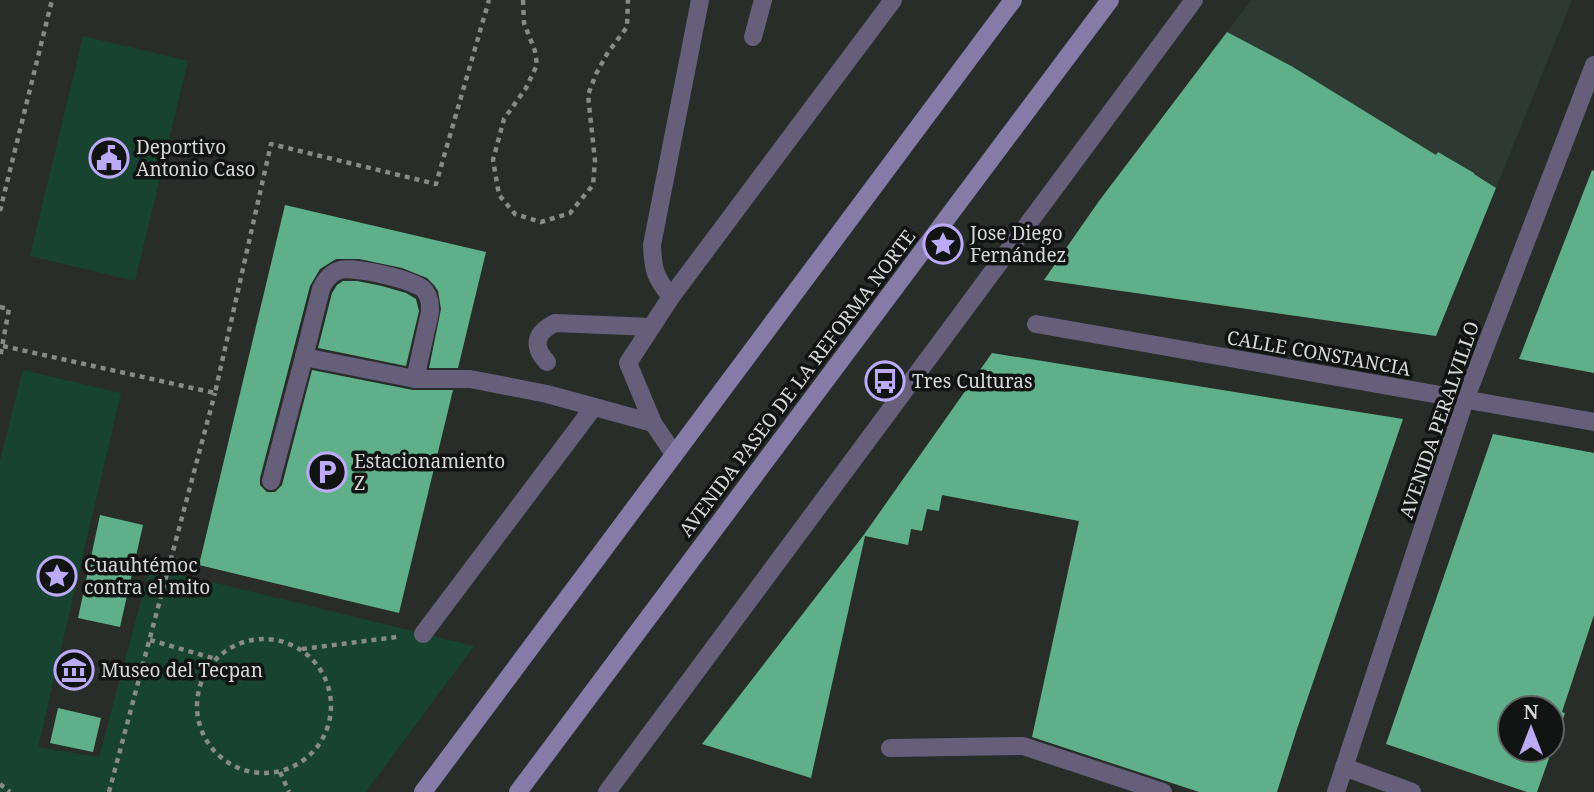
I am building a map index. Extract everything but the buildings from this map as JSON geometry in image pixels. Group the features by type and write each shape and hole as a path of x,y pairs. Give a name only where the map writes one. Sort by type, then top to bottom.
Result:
{"main road":[{"path":"423,792 1013,0"},
{"name":"AVENIDA PASEO DE LA REFORMA NORTE","path":"517,792 1110,0"}],"street":[{"path":"671,297 659,281 653,266 652,245 700,0"},
{"path":"753,37 763,0"},
{"path":"674,454 653,424 628,363 671,297 893,0"},
{"path":"607,792 1194,0"},
{"name":"AVENIDA PERALVILLO","path":"1336,792 1465,400 1594,65"},
{"path":"271,481 321,289 332,273 351,269 398,278 419,285 426,292 430,312 415,379"},
{"path":"547,362 540,355 537,345 540,333 555,323 651,327"},
{"name":"CALLE CONSTANCIA","path":"1036,324 1594,422"},
{"path":"304,356 415,379 470,379 547,394 653,424"},
{"path":"423,634 593,408"},
{"path":"890,748 1023,746 1163,792"},
{"path":"1344,767 1412,792"}],"path":[{"path":"0,211 51,0"},
{"path":"109,792 215,393 271,144 436,184 489,0"},
{"path":"523,0 524,23 535,51 537,65 526,88 504,119 493,160 499,195 515,214 541,222 570,213 593,185 595,161 588,95 607,54 627,27 628,0"},
{"path":"0,307 9,309 0,358"},
{"path":"3,346 215,393"},
{"path":"301,649 423,634"},
{"path":"257,638 280,640 301,649 318,664 329,685 332,708 328,730 317,749 300,763 280,772 258,773 237,768 219,756 205,739 198,719 197,697 203,676 216,659 235,645 257,638"},
{"path":"150,640 216,659"},
{"path":"280,772 289,792"},
{"path":"0,784 10,792"}],"shaded area":[{"path":"1251,0 1572,0 1496,188 1474,172 1438,152 1436,155 1293,67 1227,32"}],"green space":[{"name":"Deportivo Antonio Caso","path":"83,36 188,61 135,281 30,256"},
{"path":"23,370 121,393 38,747 99,757 150,567 474,646 366,792 0,792 0,460"}],"place":[{"name":"Deportivo Antonio Caso","path":"109,158"},
{"name":"Jose Diego Fernández","path":"943,244"},
{"name":"Tres Culturas","path":"885,381"},
{"name":"Estacionamiento Z","path":"327,472"},
{"name":"Cuauhtémoc contra el mito","path":"57,576"},
{"name":"Museo del Tecpan","path":"74,670"}]}
